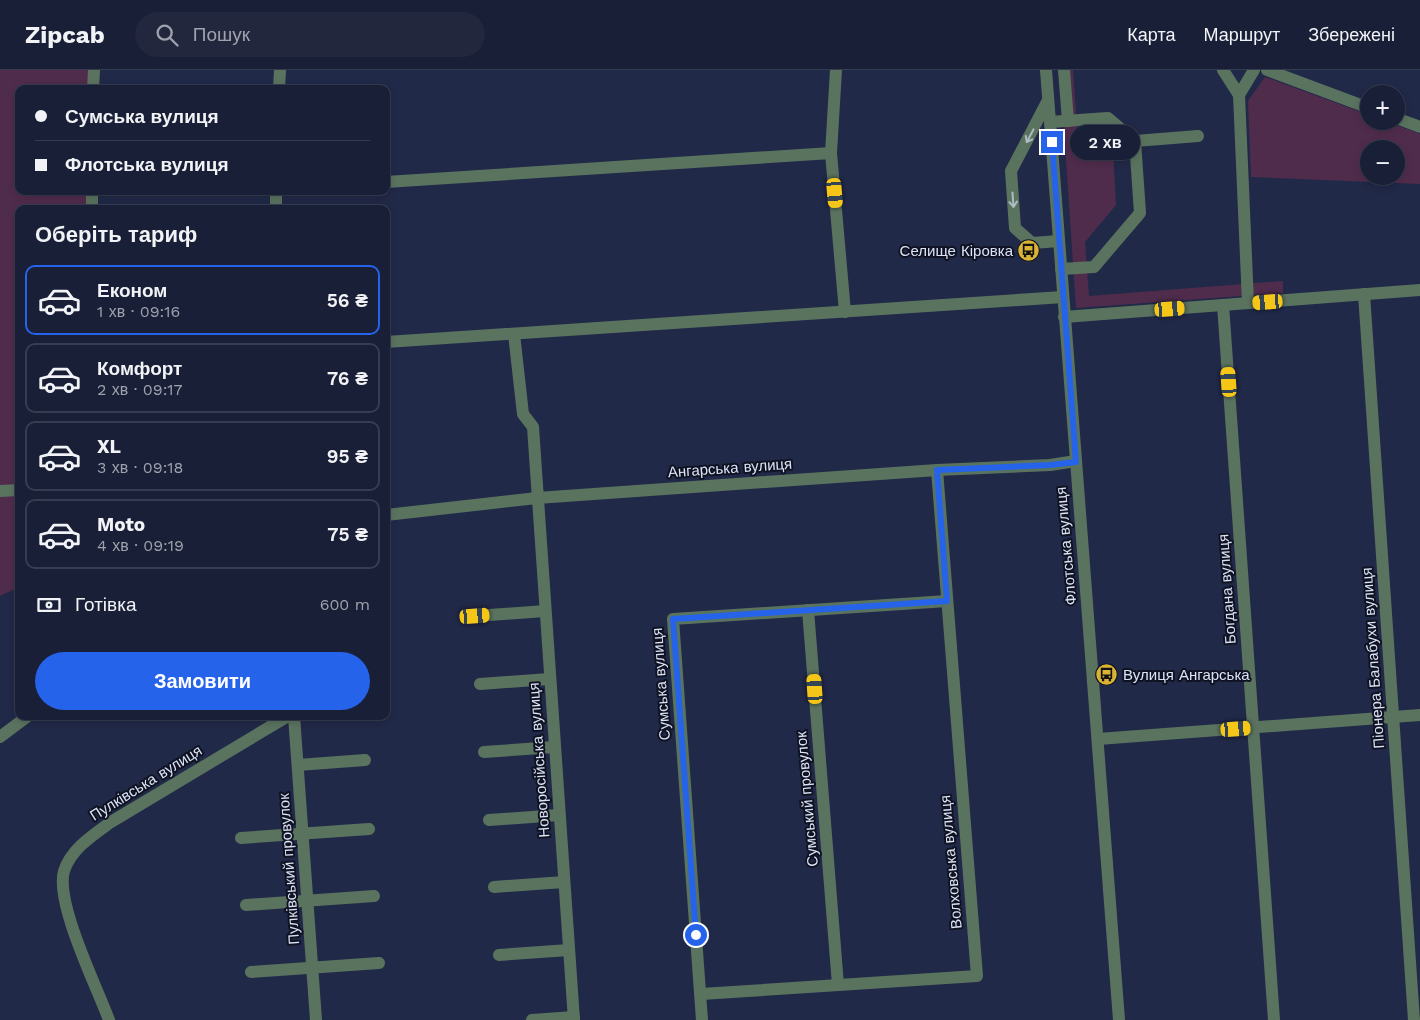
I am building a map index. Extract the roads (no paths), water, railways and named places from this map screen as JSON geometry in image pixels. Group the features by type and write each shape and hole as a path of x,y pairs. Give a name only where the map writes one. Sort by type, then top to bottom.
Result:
{"street":[{"path":"93,85 94,70"},
{"path":"279,85 280,70"},
{"path":"836,70 831,153 844,312"},
{"name":"Флотська вулиця","path":"1046,70 1119,1020"},
{"path":"1064,70 1068,121"},
{"path":"1223,70 1239,95 1248,303"},
{"path":"1239,95 1254,70"},
{"path":"1267,70 1360,105"},
{"path":"1048,100 1011,171 1015,228 1032,243 1059,241"},
{"path":"1050,122 1108,118 1135,141 1198,136"},
{"path":"1405,121 1420,127"},
{"path":"1061,269 1094,266 1140,213 1135,141"},
{"path":"390,182 831,153"},
{"path":"1064,317 1420,290"},
{"name":"Піонера Балабухи вулиця","path":"1364,294 1414,1020"},
{"path":"390,342 1063,297"},
{"name":"Богдана вулиця","path":"1223,305 1274,1020"},
{"name":"Новоросійська вулиця","path":"514,334 523,414 532,427 574,1018"},
{"name":"Ангарська вулиця","path":"390,516 537,498 1076,462"},
{"name":"Волховська вулиця","path":"700,994 977,976 937,470"},
{"path":"0,492 15,490"},
{"name":"Сумська вулиця","path":"702,1020 673,619 947,601"},
{"name":"Сумський провулок","path":"808,610 838,985"},
{"path":"475,616 544,611"},
{"path":"480,684 549,679"},
{"path":"1098,740 1420,715"},
{"path":"0,737 23,720"},
{"name":"Пулківська вулиця","path":"109,1020 67,911 63,891 64,872 72,855 86,840 111,822 281,720"},
{"name":"Пулківський провулок","path":"294,720 316,1020"},
{"path":"484,752 554,747"},
{"path":"298,765 364,760"},
{"path":"489,820 559,815"},
{"path":"241,838 369,829"},
{"path":"494,887 564,882"},
{"path":"246,905 374,896"},
{"path":"500,955 569,950"},
{"path":"251,972 379,963"},
{"path":"532,1020 574,1018"}],"place":[{"name":"Селище Кіровка","path":"1029,251"},
{"name":"Вулиця Ангарська","path":"1107,675"}]}
